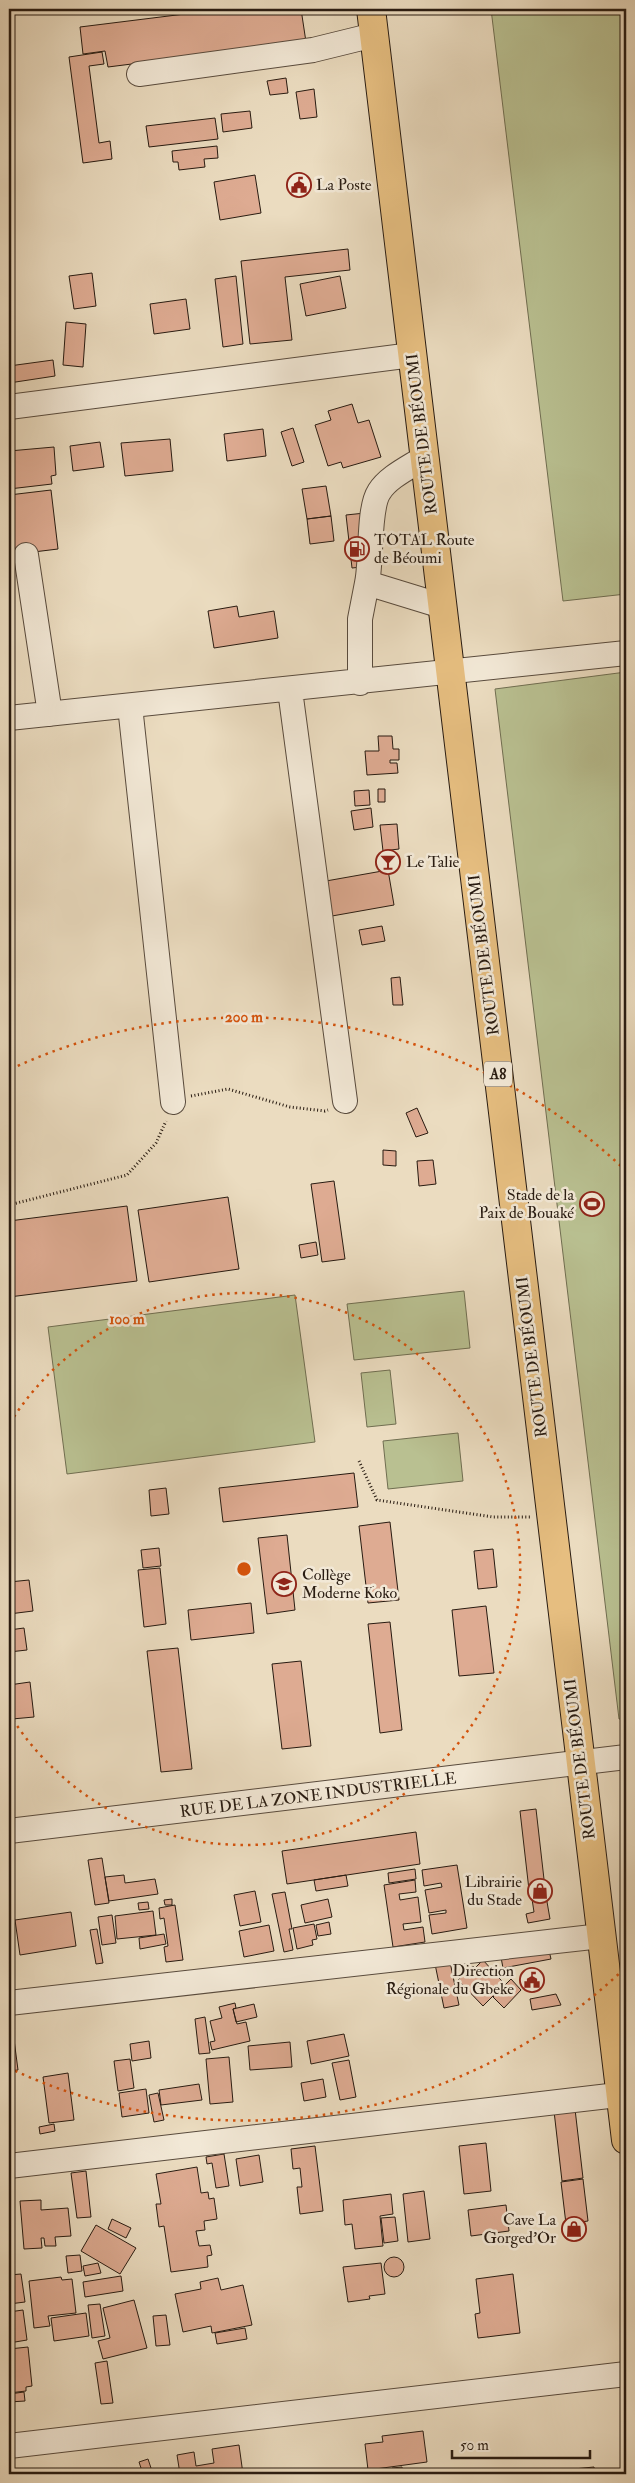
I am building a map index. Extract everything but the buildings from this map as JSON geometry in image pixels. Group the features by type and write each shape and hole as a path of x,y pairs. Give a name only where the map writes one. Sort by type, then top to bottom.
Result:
{"main road":[{"name":"ROUTE DE BÉOUMI","path":"371,9 580,1763 601,1936 624,2094 626,2140"}],"street":[{"path":"139,74 313,50 374,36"},
{"path":"9,407 412,355"},
{"path":"360,683 360,620 371,565 374,506 379,492 389,481 425,457"},
{"path":"26,555 50,714"},
{"path":"368,583 442,606"},
{"path":"9,718 360,683 626,653"},
{"path":"290,690 344,1101"},
{"path":"130,706 174,1102"},
{"name":"RUE DE LA ZONE INDUSTRIELLE","path":"9,1831 626,1757"},
{"path":"9,2003 601,1936"},
{"path":"9,2166 624,2094"},
{"path":"9,2446 626,2374"}],"path":[{"path":"9,1204 126,1175 156,1143 174,1102 196,1095 228,1089 290,1107 325,1112 344,1101"},
{"path":"358,1462 377,1500 493,1517 551,1516"}],"green space":[{"path":"491,9 626,9 626,594 563,601"},
{"name":"Stade de la Paix de Bouaké","path":"626,672 626,1719 619,1719 495,689"},
{"path":"464,1291 470,1348 354,1360 347,1304"},
{"path":"295,1295 315,1442 67,1474 48,1327"},
{"path":"390,1370 396,1424 367,1427 361,1373"},
{"path":"458,1433 463,1481 388,1489 383,1441"}],"place":[{"name":"La Poste","path":"299,185"},
{"name":"TOTAL Route de Béoumi","path":"357,549"},
{"name":"Le Talie","path":"388,862"},
{"name":"Stade de la Paix de Bouaké","path":"592,1204"},
{"name":"Collège Moderne Koko","path":"284,1584"},
{"name":"Librairie du Stade","path":"540,1891"},
{"name":"Direction Régionale du Gbeke","path":"532,1980"},
{"name":"Cave La Gorged'Or","path":"574,2229"}]}
